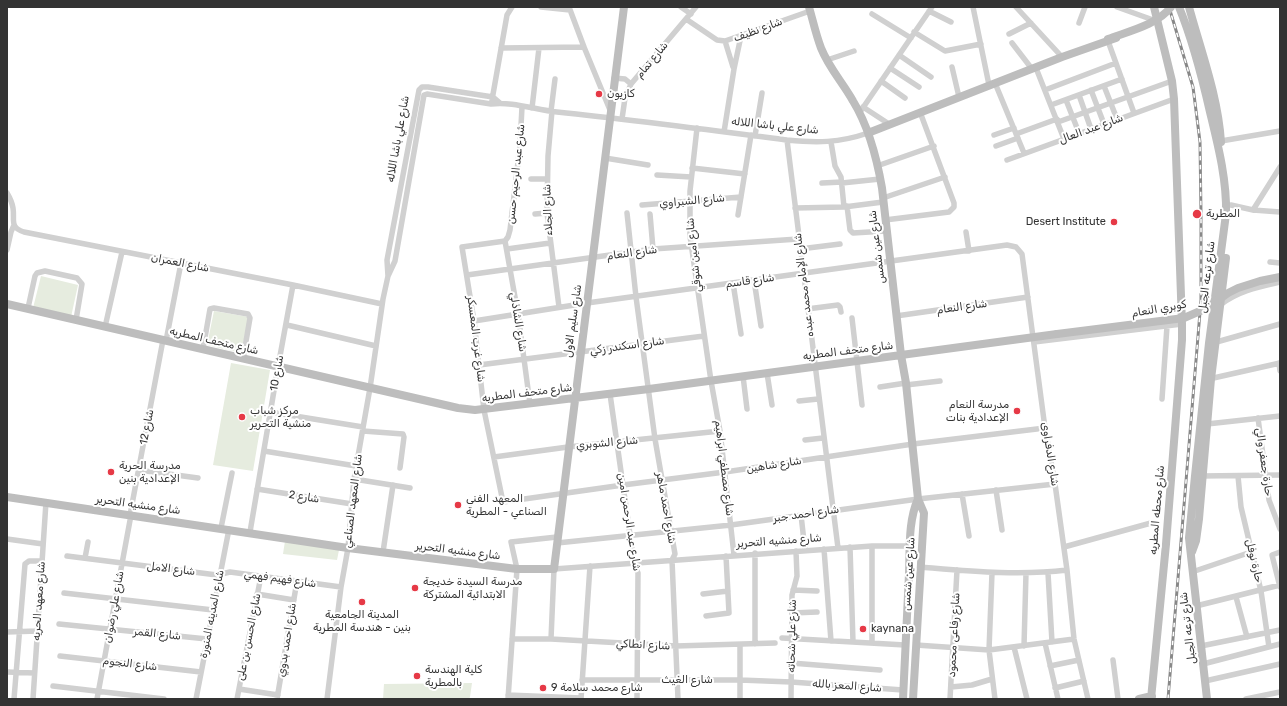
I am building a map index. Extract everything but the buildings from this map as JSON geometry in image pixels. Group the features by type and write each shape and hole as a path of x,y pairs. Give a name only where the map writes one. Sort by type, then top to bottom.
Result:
{"street":[{"path":"491,104 507,15 512,7"},
{"path":"541,7 570,8 610,114"},
{"name":"شارع سليم الاول","path":"551,639 554,569 562,493 624,7"},
{"path":"682,7 691,14"},
{"name":"شارع تمام","path":"622,119 625,98 631,84 696,7"},
{"path":"973,7 980,44 992,84 1014,128 1024,154"},
{"path":"1016,7 1062,57"},
{"path":"1079,23 1086,7"},
{"path":"1117,7 1126,9 1158,22"},
{"name":"شارع محطه المطريه","path":"1152,698 1166,544 1182,324 1174,99 1172,81 1154,7"},
{"name":"شارع علي باشا اللاله","path":"1108,40 1156,21 1172,7"},
{"name":"شارع ترعه الجبل","path":"1179,7 1203,82 1217,140 1226,194 1226,214 1198,476"},
{"name":"شارع ترعه الجبل","path":"1189,7 1214,95 1221,128 1221,141 1229,184 1231,205 1220,305 1212,343"},
{"name":"شارع نظيف","path":"686,19 717,40 725,41 809,9"},
{"name":"شارع عين شمس","path":"809,9 819,43 827,60 862,110 880,179 901,356 906,384 918,499 924,513 913,699"},
{"path":"889,124 862,110 930,9 951,22"},
{"path":"872,14 911,38"},
{"name":"شارع علي باشا اللاله","path":"382,304 388,276 395,261 423,96 427,94 491,104 500,103 551,111 610,114 622,119 786,140 832,142 846,140 868,133 1080,50 1158,22"},
{"path":"1009,34 1031,23"},
{"path":"914,32 944,51 980,44"},
{"path":"724,132 740,36"},
{"path":"1108,40 1134,113"},
{"path":"725,41 734,69"},
{"path":"1012,43 1034,68 1045,90 1064,139"},
{"path":"502,48 584,47"},
{"path":"532,108 539,48"},
{"path":"827,60 854,51"},
{"path":"899,55 931,77"},
{"path":"1045,90 1116,63"},
{"path":"952,67 959,97"},
{"path":"890,68 919,87"},
{"path":"614,78 625,79 631,84"},
{"name":"شارع الجلاء","path":"555,79 551,111 547,179 547,213 558,307"},
{"path":"1051,105 1122,79"},
{"path":"881,81 905,98"},
{"path":"996,146 1057,120 1098,108 1172,81"},
{"path":"1104,86 1117,119"},
{"name":"شارع علي باشا اللاله","path":"388,276 387,260 418,90 422,87 428,87 493,97"},
{"path":"1091,90 1104,124"},
{"path":"459,99 460,92"},
{"path":"738,215 762,93"},
{"path":"1079,95 1091,129"},
{"path":"493,97 500,103"},
{"name":"شارع عبد العال","path":"1007,160 1174,99"},
{"path":"1066,100 1079,133"},
{"name":"شارع عبد الرحيم حسن","path":"505,240 508,237 510,230 520,145 522,107"},
{"path":"885,220 945,213 952,210 954,203 934,146 920,112"},
{"name":"شارع امين شوقي","path":"697,128 691,177 689,221 691,246 711,381"},
{"path":"994,135 1014,128"},
{"path":"1221,141 1280,131"},
{"name":"شارع الإمام محمد عبده","path":"786,140 838,548"},
{"path":"832,142 835,166 840,174 842,182 850,230 853,233 886,231"},
{"path":"877,166 934,146"},
{"path":"605,158 648,165"},
{"path":"1253,210 1280,167"},
{"path":"692,168 745,174"},
{"path":"657,175 691,177"},
{"path":"795,208 845,206 883,200 945,177"},
{"path":"531,179 547,179"},
{"path":"822,182 880,179"},
{"path":"7,193 13,209 14,225 7,250"},
{"name":"شارع الشبراوي","path":"642,205 741,196"},
{"path":"1231,205 1253,210 1280,212"},
{"path":"535,214 547,213"},
{"name":"شارع احمد ماهر","path":"627,214 636,297 655,439 661,481 675,554 672,560 678,699"},
{"path":"650,214 653,249"},
{"name":"شارع العمران","path":"14,225 18,230 24,232 294,285 382,304"},
{"path":"966,232 969,251"},
{"name":"شارع النعام","path":"467,275 653,249 798,239"},
{"name":"شارع غرب المعسكر","path":"503,502 484,410 474,321 462,247 505,240"},
{"name":"شارع الشاذلي","path":"505,240 518,314 530,404"},
{"path":"507,249 550,243"},
{"path":"800,249 840,244"},
{"name":"شارع قاسم","path":"474,321 558,307 1012,245 1020,250 1022,254"},
{"path":"105,327 122,252"},
{"name":"شارع الدفراوى","path":"1022,254 1045,428 1064,547 1074,640 1088,699"},
{"path":"1270,262 1280,262"},
{"name":"شارع 12","path":"131,515 181,263"},
{"path":"28,308 37,273 45,271 77,278 82,284 76,320"},
{"name":"كوبري النعام","path":"1057,334 1184,318 1207,308 1228,293 1238,288 1280,277"},
{"path":"754,280 761,326"},
{"path":"1220,305 1232,296 1245,290 1280,282"},
{"path":"733,283 741,334"},
{"name":"شارع 10","path":"250,532 278,367 294,285"},
{"name":"شارع النعام","path":"896,316 1028,297"},
{"name":"شارع متحف المطريه","path":"7,304 458,408 484,410 857,361 1182,324"},
{"name":"شارع المعهد الصناعي","path":"327,699 341,587 348,548 354,479 370,388 382,304"},
{"path":"807,310 838,305 841,312"},
{"path":"203,349 210,309 214,308 248,314 250,318 243,359"},
{"path":"852,318 862,405"},
{"path":"1212,343 1280,324"},
{"path":"287,325 376,346"},
{"path":"1162,399 1167,326"},
{"name":"شارع متحف المطريه","path":"1033,340 1057,334"},
{"name":"شارع اسكندر زكي","path":"479,365 704,336"},
{"path":"1208,380 1280,363 1280,371"},
{"path":"767,373 772,405"},
{"path":"743,376 747,409"},
{"name":"شارع ترعه الجبل","path":"1207,699 1189,538 1207,424 1208,380"},
{"name":"شارع مصطفي ابراهيم","path":"711,381 720,431 734,555"},
{"path":"880,387 940,381"},
{"name":"شارع عبد الرحمن امين","path":"610,394 634,563 638,573 637,699"},
{"path":"799,401 818,399"},
{"path":"270,412 363,429 403,434 404,437 400,468"},
{"path":"1207,424 1280,416"},
{"name":"حارة جعفر والي","path":"1258,418 1269,500 1280,529"},
{"name":"شارع شاهين","path":"503,502 623,484 661,481 725,472 913,444 1045,428"},
{"name":"شارع الشوبري","path":"494,457 568,447 720,431"},
{"path":"805,440 823,438"},
{"path":"264,451 356,466"},
{"path":"139,470 198,478"},
{"name":"شارع المدينه المنورة","path":"196,699 220,574 232,473"},
{"path":"1198,476 1280,474"},
{"name":"حارة نوفل","path":"1238,476 1241,508 1261,591 1269,647"},
{"path":"354,479 410,488"},
{"name":"شارع احمد جبر","path":"517,569 511,542 557,540 731,525 918,499 1055,484"},
{"path":"383,552 393,486"},
{"name":"شارع 2","path":"257,489 352,504"},
{"path":"996,490 1002,530"},
{"path":"962,494 969,536"},
{"name":"شارع منشيه التحرير","path":"7,497 250,532 348,548 517,569 554,569 850,547 910,546"},
{"name":"شارع عين شمس","path":"903,699 910,546 914,508 918,499"},
{"name":"شارع معهد الحريه","path":"33,699 46,502"},
{"name":"شارع علي رضوان","path":"97,699 131,515"},
{"path":"801,515 805,550"},
{"path":"1064,547 1152,523"},
{"path":"7,539 43,544"},
{"path":"85,558 88,542"},
{"path":"872,546 872,643"},
{"path":"850,547 853,642"},
{"path":"824,549 830,641"},
{"name":"شارع علي شحاته","path":"791,699 792,594 797,576 796,551"},
{"path":"1192,572 1251,552"},
{"path":"1196,606 1280,586 1272,554 1280,552"},
{"path":"755,553 755,644"},
{"name":"شارع الامل","path":"67,556 220,574"},
{"path":"706,616 729,614 730,612 726,556"},
{"path":"14,699 25,564 29,561 42,562"},
{"path":"517,569 508,697 581,698 590,566"},
{"path":"920,567 992,573 1026,573 1067,570"},
{"name":"شارع رفاعى محمود","path":"950,699 957,570"},
{"name":"شارع فهيم فهمي","path":"220,574 230,572 341,587"},
{"path":"1048,572 1052,642"},
{"path":"992,573 989,650 995,699"},
{"path":"1024,646 1026,573"},
{"name":"شارع الحسن بن على","path":"236,699 261,576"},
{"name":"شارع احمد بدوي","path":"278,697 297,581"},
{"path":"793,590 817,591"},
{"path":"704,594 728,592"},
{"path":"64,593 213,610"},
{"path":"257,594 294,600"},
{"path":"1236,597 1247,636"},
{"path":"792,613 817,612"},
{"name":"شارع القمر","path":"59,624 207,639"},
{"path":"1201,646 1280,630"},
{"path":"7,632 37,631"},
{"path":"782,638 906,645"},
{"name":"شارع انطاكي","path":"512,639 551,639 676,646 775,643"},
{"path":"916,645 989,650 1074,640"},
{"path":"1045,643 1058,699"},
{"path":"1203,664 1280,644"},
{"path":"740,645 740,699"},
{"path":"1014,647 1027,699"},
{"name":"شارع النجوم","path":"60,656 201,672"},
{"path":"1050,666 1079,660"},
{"path":"1113,660 1118,699"},
{"path":"791,663 880,670"},
{"path":"1205,681 1280,664"},
{"path":"7,672 34,673"},
{"name":"شارع الغيث","path":"582,680 678,679 791,682"},
{"path":"951,687 972,685 992,679"},
{"path":"1055,688 1084,681"},
{"name":"شارع المعز بالله","path":"791,682 903,690"},
{"path":"53,686 164,699"},
{"path":"239,689 278,697"},
{"path":"1246,699 1280,692"},
{"path":"1139,699 1152,698"}],"shaded area":[{"path":"41,276 78,285 71,317 33,308"},
{"path":"214,311 249,317 241,353 207,345"},
{"name":"مركز شباب منشية التحرير","path":"231,363 270,370 253,471 213,465"},
{"path":"285,541 339,550 337,560 283,554"},
{"path":"472,683 469,699 383,699 384,684"}],"railway":[{"path":"1168,699 1201,300 1200,142 1193,87 1169,7"}],"place":[{"name":"كازيون","path":"599,94"},
{"name":"المطرية","path":"1197,214"},
{"name":"Desert Institute","path":"1114,222"},
{"name":"مدرسة النعام الإعدادية بنات","path":"1017,411"},
{"name":"مركز شباب منشية التحرير","path":"242,417"},
{"name":"مدرسة الحرية الإعدادية بنين","path":"111,472"},
{"name":"المعهد الفني الصناعي - المطرية","path":"458,505"},
{"name":"مدرسة السيدة خديجة الابتدائية المشتركة","path":"415,588"},
{"name":"المدينة الجامعية بنين - هندسة المطرية","path":"362,602"},
{"name":"kaynana","path":"863,629"},
{"name":"كلية الهندسة بالمطرية","path":"417,676"},
{"name":"9 شارع محمد سلامة","path":"543,688"}]}
